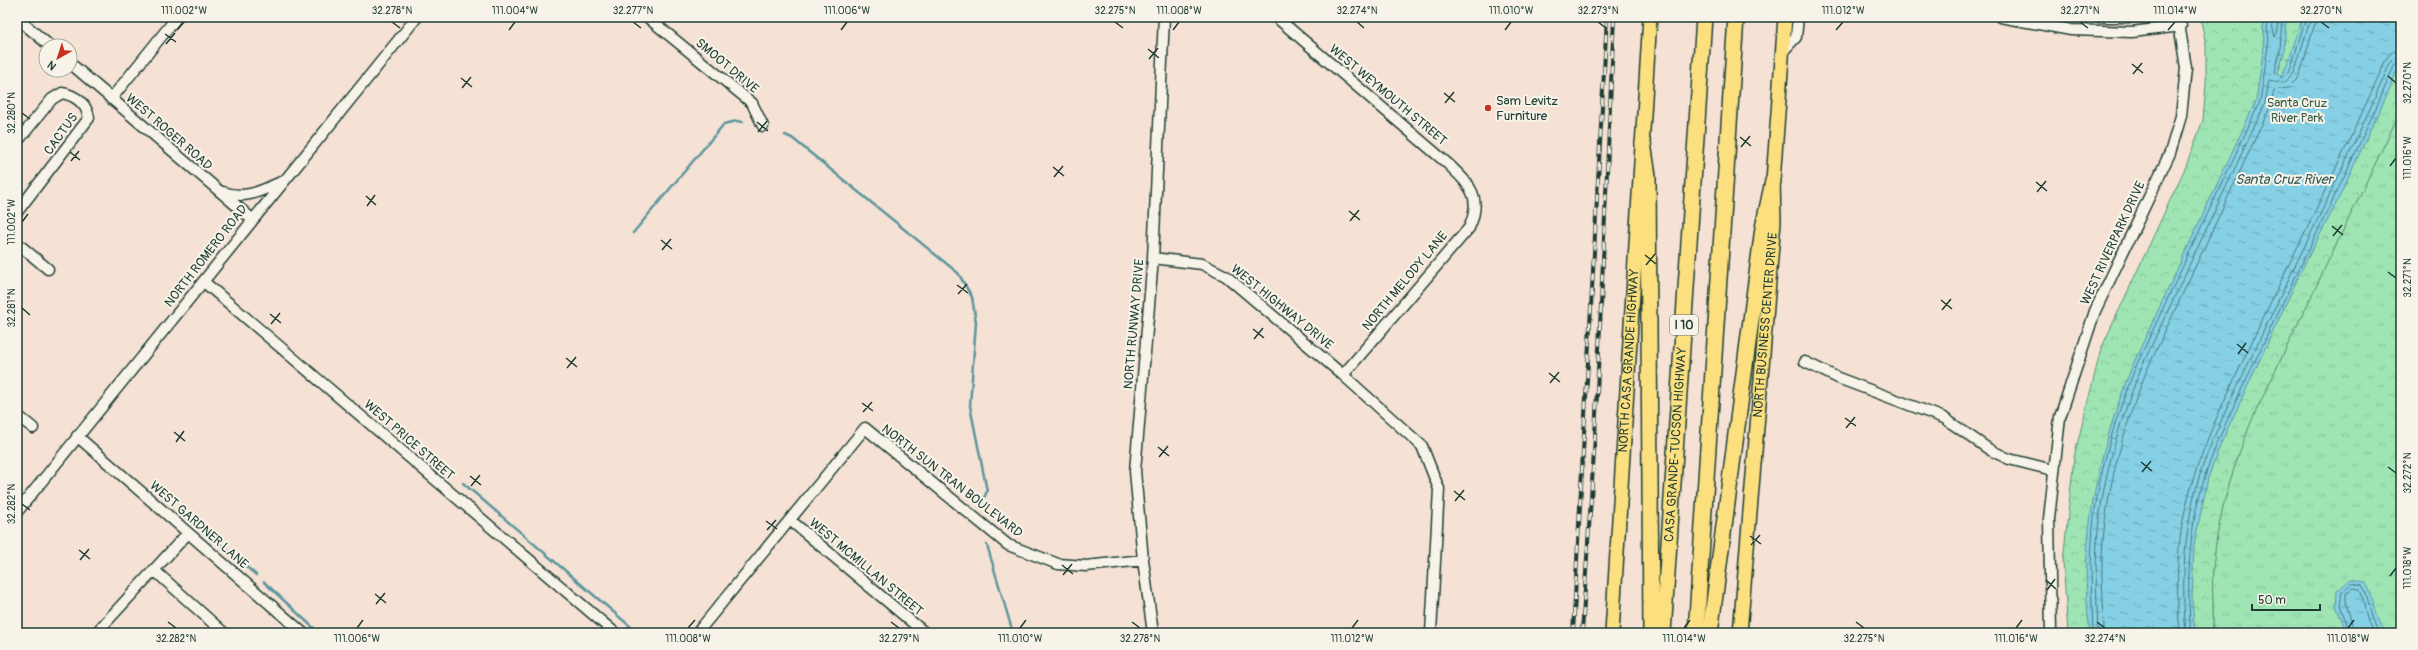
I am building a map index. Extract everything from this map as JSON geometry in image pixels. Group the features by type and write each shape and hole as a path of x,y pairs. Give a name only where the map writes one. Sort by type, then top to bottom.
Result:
{"highway":[{"name":"CASA GRANDE-TUCSON HIGHWAY","path":"1663,633 1704,17"},
{"name":"I 10","path":"1696,633 1736,17"},
{"path":"1643,143 1648,176 1652,633"},
{"path":"1710,633 1763,228 1773,181"}],"main road":[{"name":"NORTH CASA GRANDE HIGHWAY","path":"1612,633 1650,17"},
{"name":"NORTH BUSINESS CENTER DRIVE","path":"1740,633 1774,229 1773,181 1785,17"}],"street":[{"path":"111,99 177,17"},
{"name":"NORTH ROMERO ROAD","path":"17,512 77,436 204,282 252,219 416,17"},
{"name":"SMOOT DRIVE","path":"647,17 752,104 763,126"},
{"name":"NORTH RUNWAY DRIVE","path":"1153,633 1143,560 1135,471 1153,258 1164,17"},
{"name":"WEST WEYMOUTH STREET","path":"1276,17 1448,164 1472,189 1475,200"},
{"path":"1783,51 1796,37 1798,17"},
{"path":"2000,17 2070,30 2132,32 2180,22"},
{"path":"2099,17 2164,17"},
{"path":"17,18 41,38"},
{"name":"WEST RIVERPARK DRIVE","path":"2051,633 2049,519 2053,470 2060,418 2095,311 2170,153 2181,116 2186,68 2180,22"},
{"name":"WEST ROGER ROAD","path":"78,71 252,219"},
{"name":"CACTUS","path":"17,142 52,99 62,92 71,94 88,111 89,118 79,134 17,212"},
{"path":"218,191 240,196 251,195 283,181"},
{"name":"NORTH MELODY LANE","path":"1343,375 1469,228 1475,214 1475,200"},
{"path":"17,243 48,269"},
{"name":"WEST HIGHWAY DRIVE","path":"1153,258 1202,264 1226,276 1343,375 1422,446 1439,489 1431,633"},
{"name":"WEST PRICE STREET","path":"204,282 615,633"},
{"path":"1806,362 1838,378 1944,418 1990,450 2009,459 2053,470"},
{"path":"17,415 33,428"},
{"name":"NORTH SUN TRAN BOULEVARD","path":"697,633 865,428 1008,545 1058,564 1086,566 1143,560"},
{"name":"WEST GARDNER LANE","path":"77,436 303,633"},
{"name":"WEST MCMILLAN STREET","path":"790,520 925,633"},
{"path":"96,633 188,532"},
{"path":"154,570 211,629 224,633"}],"green space":[{"name":"Santa Cruz River","path":"2200,17 2401,17 2401,110 2254,415 2239,453 2223,508 2215,547 2213,568 2212,633 2068,633 2063,561 2074,457 2101,349 2186,166 2203,120 2206,84 2206,44"},
{"path":"2401,110 2401,633 2212,633 2213,568 2215,547 2223,508 2239,453 2254,415"}],"water":[{"name":"Santa Cruz River","path":"2261,17 2286,17 2284,52 2278,73 2281,75 2290,57 2303,17 2401,17 2401,61 2335,206 2303,267 2222,441 2208,478 2194,545 2192,601 2195,633 2090,633 2086,564 2089,530 2101,462 2110,429 2133,364 2256,101 2265,39"},
{"path":"2351,579 2365,582 2371,594 2378,620 2386,633 2347,633 2336,606 2337,591"}],"waterway":[{"path":"633,233 724,124 737,121 743,122"},
{"path":"785,135 792,138 958,273 972,297 976,322 970,406 987,491 982,503"},
{"path":"463,483 638,633"},
{"path":"220,544 256,575"},
{"path":"987,545 1013,633"},
{"path":"264,582 319,633"}],"railway":[{"path":"1573,633 1607,17"},
{"path":"1582,633 1595,437 1614,17"}],"place":[{"name":"Sam Levitz Furniture","path":"1488,108"}],"park label":[{"name":"Santa Cruz River Park","path":"2297,110"}]}
